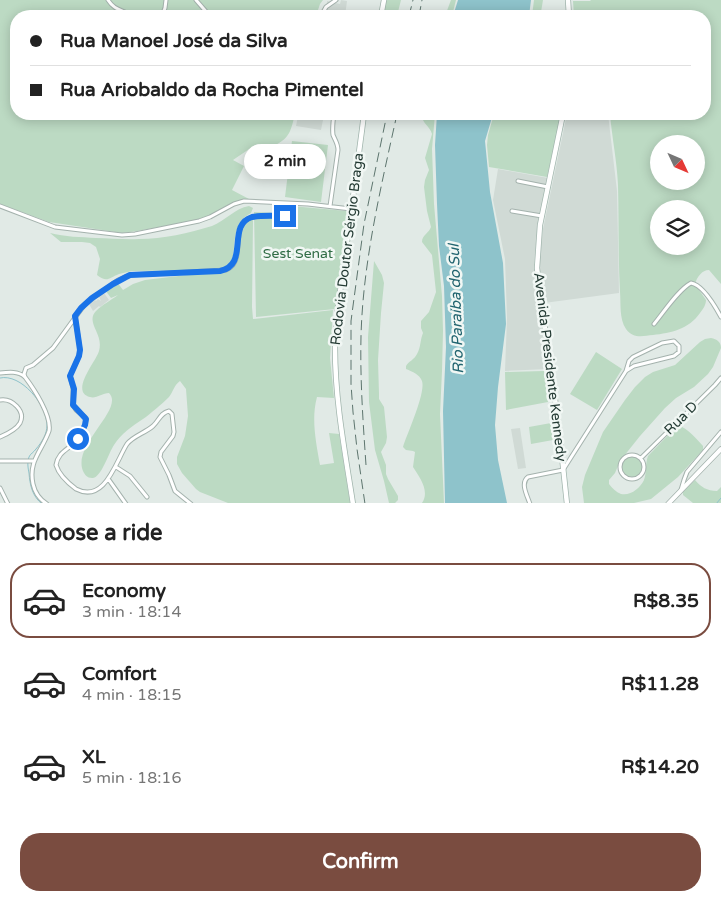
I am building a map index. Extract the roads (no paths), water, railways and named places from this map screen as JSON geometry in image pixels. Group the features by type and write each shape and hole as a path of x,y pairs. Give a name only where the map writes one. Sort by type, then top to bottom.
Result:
{"main road":[{"name":"Rodovia Doutor Sérgio Braga","path":"353,503 338,408 335,347 338,309 363,120"},
{"name":"Avenida Presidente Kennedy","path":"562,120 542,216 537,268 540,302 558,420 566,503"}],"street":[{"path":"108,0 119,10"},
{"path":"196,0 205,10"},
{"path":"325,10 328,5 336,0"},
{"path":"330,206 338,150 334,137 334,120"},
{"path":"518,181 548,186"},
{"path":"0,206 55,227 122,235 199,221 244,201 351,209"},
{"path":"16,373 33,365 52,348 81,308 113,284 130,275 220,271 228,269 235,261 239,234 245,222 254,217 285,214 287,204"},
{"path":"512,211 542,216"},
{"path":"654,324 685,286 691,283 702,288 721,316"},
{"path":"75,316 80,350 70,376 74,389 72,403 86,418 86,421 78,439 59,456 57,468 62,476 74,488 86,494 99,492 105,487 129,442 154,426 164,413 170,412"},
{"path":"530,503 524,483 526,478 563,470 626,371 631,358 668,342 674,341 679,346 679,352 674,356 634,366 626,371"},
{"path":"27,367 24,373 45,410 50,426 34,461 31,473 33,487 39,498 46,503"},
{"path":"0,373 16,373 26,377"},
{"name":"Rua D","path":"641,458 721,378"},
{"path":"0,400 11,401 22,416 16,428 0,437"},
{"path":"171,406 173,434 160,457 175,491 190,503"},
{"path":"681,490 687,472 721,432"},
{"path":"669,503 721,449"},
{"path":"632,455 641,458 644,463 642,475 634,479 622,474 621,463 624,459 632,455"},
{"path":"0,461 34,461"},
{"path":"116,467 130,476 147,497"},
{"path":"109,480 125,503"},
{"path":"0,488 8,503"}],"water":[{"path":"458,0 531,0 530,10 455,10"},
{"name":"Rio Paraíba do Sul","path":"437,120 491,120 485,141 490,192 503,263 506,324 495,425 498,460 507,503 445,503 443,411 446,347 435,145"}],"waterway":[{"path":"0,378 16,380 24,385 38,400 46,417 47,428 45,435 28,459 32,490 41,503"},
{"path":"717,503 721,498"}],"railway":[{"path":"410,10 413,0"},
{"path":"420,10 422,0"},
{"path":"365,503 353,412 351,321 364,224 386,120"},
{"path":"366,465 361,368 362,308 374,224 396,120"}],"park label":[{"name":"Sest Senat","path":"298,253"}]}
